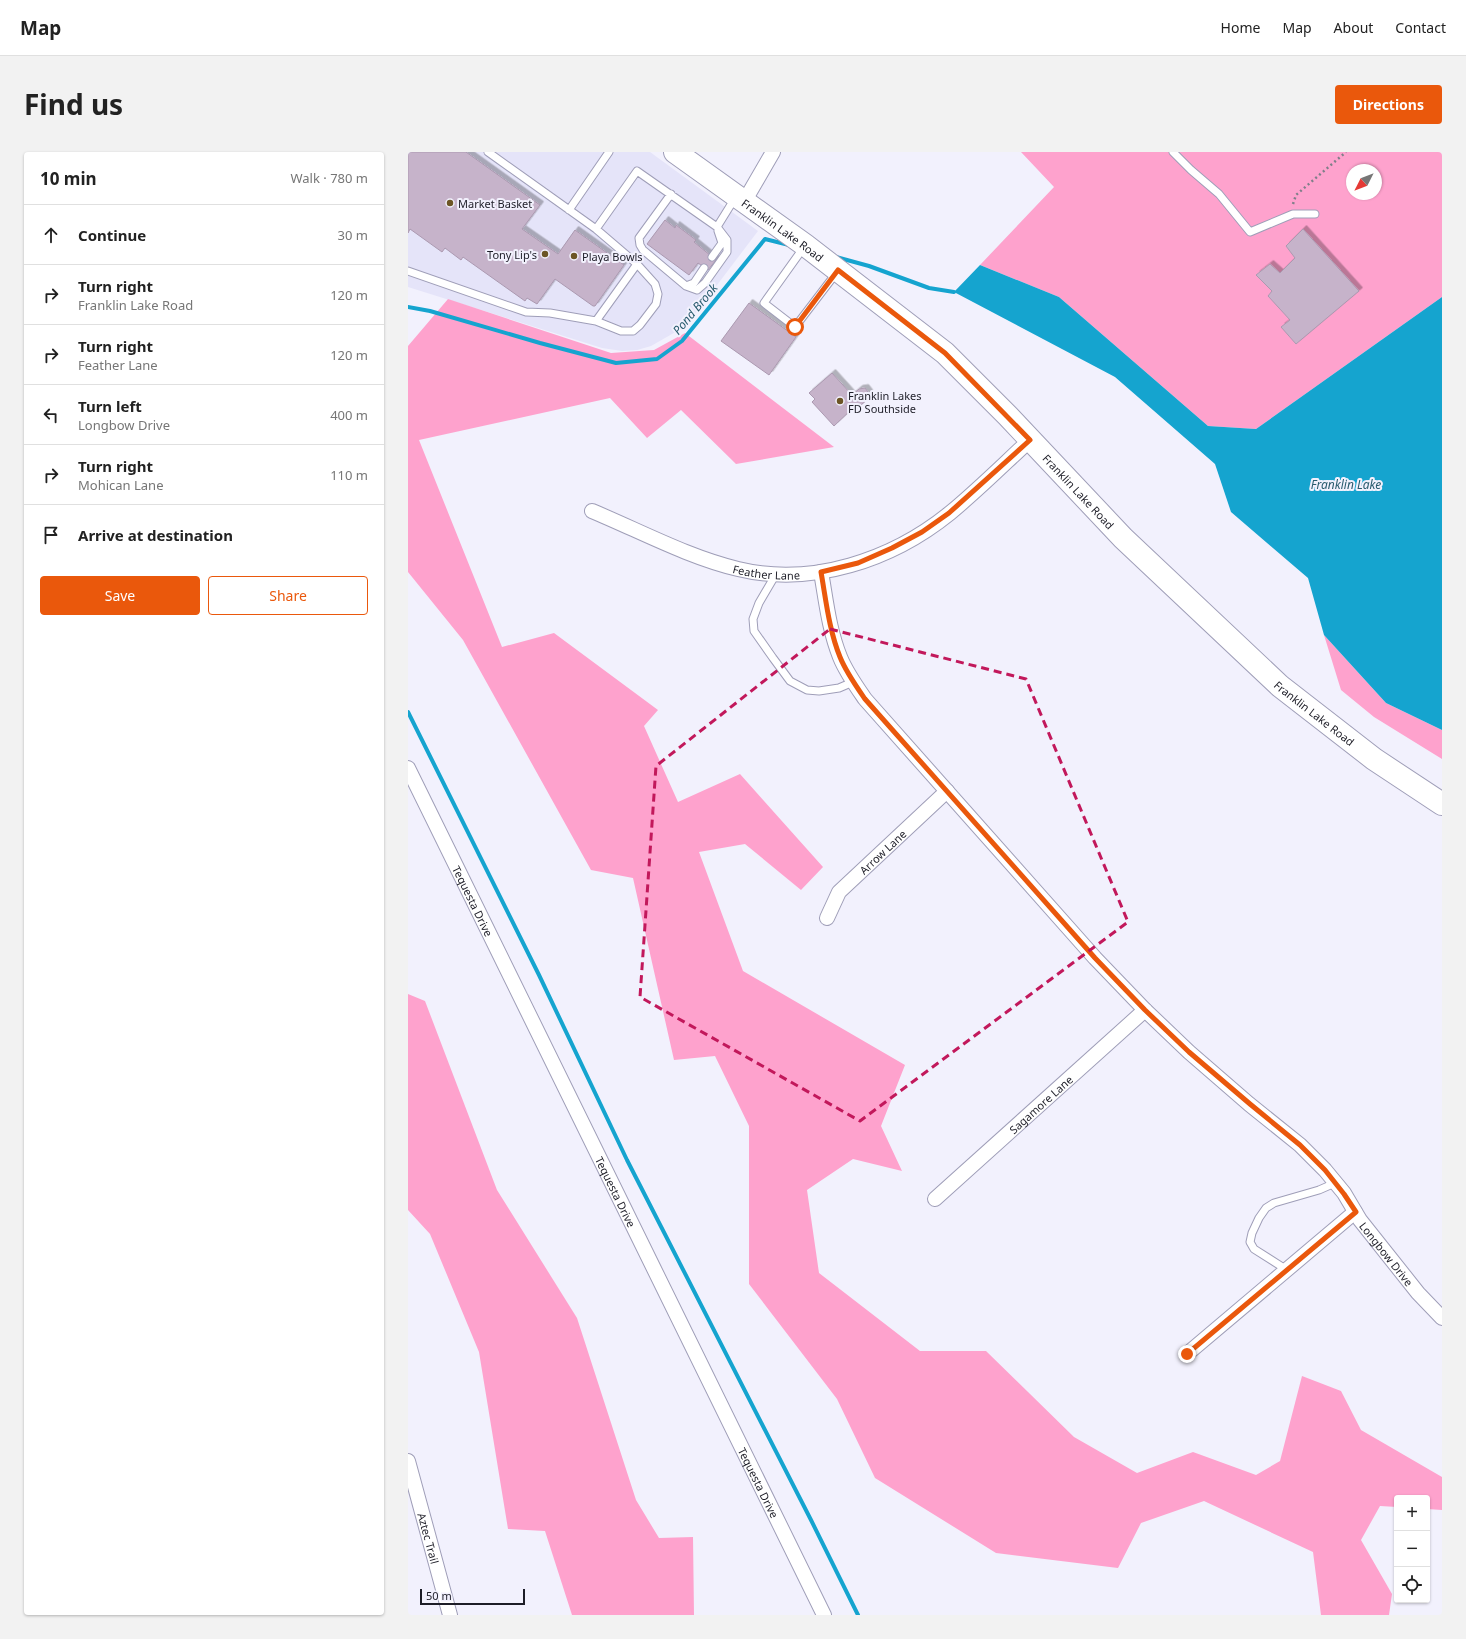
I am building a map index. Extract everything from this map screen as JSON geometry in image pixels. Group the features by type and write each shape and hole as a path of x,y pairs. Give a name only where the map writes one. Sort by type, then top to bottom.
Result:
{"main road":[{"name":"Franklin Lake Road","path":"675,152 740,199 796,246 844,275 945,353 1123,538 1280,686 1374,759 1442,804"}],"street":[{"path":"740,199 773,152"},
{"name":"Feather Lane","path":"592,511 707,560 739,569 776,574 821,572 858,563 892,548 922,532 949,513 1030,440"},
{"name":"Longbow Drive","path":"821,572 832,632 840,657 853,682 865,699 1095,958 1145,1010 1207,1067 1300,1145 1335,1183 1360,1220 1418,1293 1442,1318"},
{"name":"Tequesta Drive","path":"408,768 824,1615"},
{"name":"Arrow Lane","path":"827,918 839,892 947,791"},
{"name":"Sagamore Lane","path":"936,1199 1145,1010"},
{"path":"1187,1354 1356,1212"},
{"name":"Aztec Trail","path":"408,1461 450,1615"}],"lane":[{"path":"408,271 526,312 550,313 596,321 621,331 633,331 640,326 656,304 658,294 655,284 637,264 596,229 488,152"},
{"path":"569,210 609,152"},
{"path":"1173,152 1191,170 1220,194 1250,232 1293,214 1315,214"},
{"path":"596,229 637,171 671,194 717,227 727,240 727,252 705,283 697,290 686,286 643,250 640,245 639,238 671,194"},
{"path":"717,227 740,199"},
{"path":"712,257 722,243 717,227"},
{"path":"796,246 790,266 764,303 795,327 823,291 844,275"},
{"path":"596,321 637,264"},
{"path":"686,286 694,283 704,268"},
{"path":"776,574 759,603 753,619 754,631 773,658 790,681 807,690 819,691 839,688 853,682"},
{"path":"1287,1270 1254,1249 1250,1242 1259,1218 1266,1208 1274,1203 1320,1190 1335,1183"}],"path":[{"path":"1293,214 1292,205 1296,195 1346,152"}],"highlighted area":[{"path":"830,629 1026,679 1128,922 860,1121 640,997 656,766"}],"shaded area":[{"path":"408,152 650,152 758,231 686,326 651,346 637,350 622,351 602,348 408,287"},
{"path":"1021,152 1442,152 1442,297 1256,429 1208,426 1059,297 980,265 1054,187"},
{"path":"448,299 611,353 654,350 685,333 834,447 736,464 681,410 647,438 610,398 419,440 502,647 554,633 658,710 644,726 678,802 740,774 823,867 801,890 745,844 699,852 743,971 905,1065 881,1126 902,1171 853,1159 807,1190 819,1273 920,1351 986,1351 1074,1437 1137,1473 1193,1452 1256,1475 1280,1461 1302,1376 1341,1391 1361,1430 1442,1477 1442,1510 1430,1509 1430,1495 1394,1495 1394,1507 1380,1506 1361,1540 1392,1594 1389,1615 1321,1615 1313,1552 1204,1501 1141,1523 1118,1568 996,1553 875,1478 837,1399 749,1284 749,1126 715,1056 674,1060 633,878 591,870 463,640 408,572 408,346"},
{"path":"1324,635 1386,703 1442,730 1442,759 1374,717 1341,690"},
{"path":"408,994 425,1001 497,1190 577,1318 636,1500 659,1538 693,1537 694,1615 572,1615 545,1531 508,1529 479,1352 430,1234 408,1210"}],"water":[{"name":"Franklin Lake","path":"980,265 1059,297 1208,426 1256,429 1442,297 1442,730 1386,703 1324,635 1308,578 1231,512 1215,464 1115,377 954,292"}],"building":[{"path":"408,152 466,152 540,205 522,229 558,254 575,230 624,265 595,306 555,279 537,304 527,298 525,301 463,257 461,260 445,248 442,252 410,229 408,233"},
{"path":"665,220 675,228 676,225 696,240 694,242 716,260 708,270 698,263 689,275 647,244"},
{"path":"1303,229 1359,291 1296,344 1281,327 1290,320 1268,296 1272,291 1256,275 1270,264 1280,273 1295,258 1286,246"},
{"path":"749,303 796,337 769,375 721,341"},
{"name":"Franklin Lakes FD Southside","path":"832,373 852,395 859,389 865,388 869,393 868,399 854,411 852,409 834,426 812,402 815,399 809,393"}],"waterway":[{"name":"Pond Brook","path":"408,307 430,311 540,343 616,363 657,359 682,341 765,239 789,245"},
{"name":"Pond Brook","path":"836,257 869,266 929,288 954,292"},
{"path":"408,712 539,975 627,1160 858,1615"}],"place":[{"name":"Market Basket","path":"450,203"},
{"name":"Tony Lip's","path":"545,254"},
{"name":"Playa Bowls","path":"574,256"},
{"name":"Franklin Lakes FD Southside","path":"840,401"}],"route":[{"path":"795,327 838,270 945,353 1030,440 949,513 922,532 892,548 858,563 821,572 832,632 840,657 850,678 865,699 1095,958 1145,1010 1189,1052 1300,1145 1325,1170 1356,1212 1187,1354"}]}
